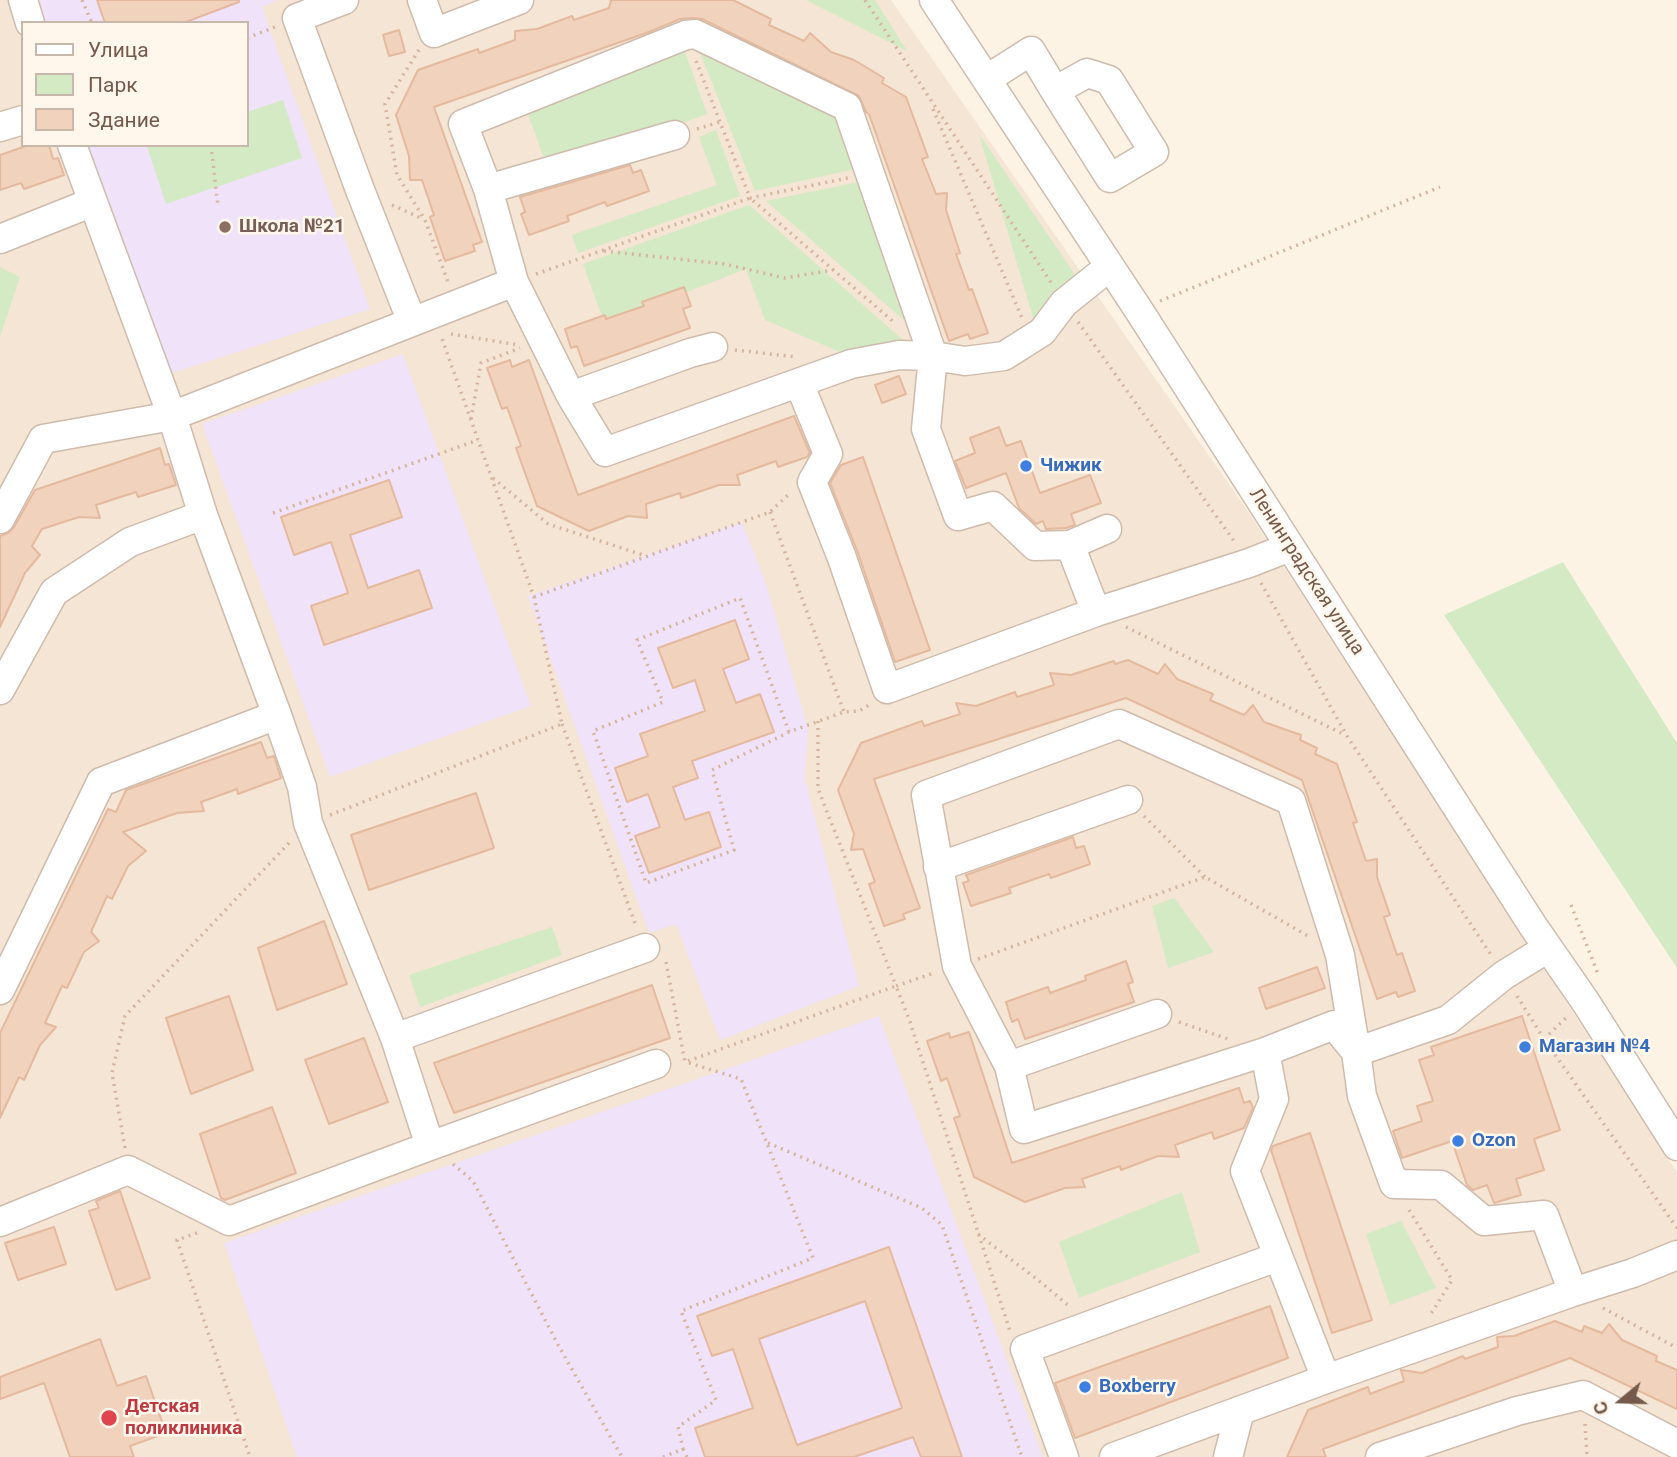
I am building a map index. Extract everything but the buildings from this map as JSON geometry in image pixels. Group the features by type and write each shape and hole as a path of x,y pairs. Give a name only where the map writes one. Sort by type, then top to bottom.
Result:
{"street":[{"path":"23,0 29,21"},
{"path":"344,0 297,18 412,322"},
{"path":"422,0 434,33 519,0"},
{"name":"Ленинградская улица","path":"934,0 1138,309 1677,1146"},
{"path":"1107,529 1070,545 1035,546 993,506 958,516 926,429 933,356 847,107 695,34 686,35 463,124 488,189 514,282 571,396 606,452 804,371 899,355 933,356 965,361 1003,356 1042,332 1064,303 1109,267"},
{"path":"987,79 1031,51 1055,92"},
{"path":"0,127 21,121"},
{"path":"488,189 675,135"},
{"path":"73,147 172,416 203,514 277,715 302,787 308,823 395,1038 430,1146"},
{"path":"0,239 93,202"},
{"path":"0,519 43,439 172,416 514,282"},
{"path":"571,396 713,347"},
{"path":"804,371 828,453 812,482 842,558 887,689 1096,612 1250,563 1290,547"},
{"path":"0,690 54,592 130,542 203,514"},
{"path":"1070,545 1096,612"},
{"path":"4,972 101,782 277,715"},
{"path":"1356,1052 1334,1025 1265,1052 1024,1129 1009,1066 957,966 926,795 1119,724 1291,801 1340,955 1356,1052 1362,1096 1394,1184 1441,1185 1484,1221 1544,1215 1573,1292"},
{"path":"938,867 1128,800"},
{"path":"395,1038 645,948"},
{"path":"1356,1052 1448,1020 1504,975 1548,948"},
{"path":"1009,1066 1157,1014"},
{"path":"1265,1052 1275,1099 1245,1171 1326,1379"},
{"path":"0,1222 128,1170 229,1222 656,1064"},
{"path":"1114,1457 1677,1255"},
{"path":"1064,1457 1025,1349 1277,1257"},
{"path":"1380,1457 1517,1411 1583,1395 1677,1444"},
{"path":"1228,1457 1240,1411"}],"path":[{"path":"82,0 91,21"},
{"path":"865,0 1064,303 1250,563 1347,736 1544,1038 1677,1228"},
{"path":"248,38 297,18"},
{"path":"434,33 424,42 385,104 397,175 425,220 457,303"},
{"path":"686,35 750,198 903,330"},
{"path":"929,99 1031,339"},
{"path":"211,147 218,207"},
{"path":"514,282 750,198 870,174"},
{"path":"1138,309 1440,187"},
{"path":"601,251 724,264 785,278 833,270"},
{"path":"471,421 481,363 525,346 439,332 534,597 562,724 645,948 665,961 685,1062"},
{"path":"713,347 804,371"},
{"path":"273,513 478,440"},
{"path":"491,477 548,524 648,556"},
{"path":"534,597 770,512 789,493"},
{"path":"770,512 844,712"},
{"path":"789,732 740,598 637,640 663,702 593,731 646,883 734,850 712,770 789,732 844,712 859,711 880,699 887,689"},
{"path":"1096,612 1347,736"},
{"path":"818,721 818,789 909,1019 1012,1339"},
{"path":"128,1170 112,1073 125,1016 308,823 562,724"},
{"path":"1128,800 1205,877 1340,955"},
{"path":"685,1062 1205,877"},
{"path":"1157,1014 1229,1039"},
{"path":"685,1062 741,1079 813,1258 681,1311 716,1400 678,1427 687,1457"},
{"path":"766,1142 922,1208 942,1225 1022,1457"},
{"path":"430,1146 473,1181 556,1343 622,1457"},
{"path":"1394,1184 1452,1280 1409,1349"},
{"path":"229,1222 177,1240 250,1457"},
{"path":"978,1234 1043,1284 1090,1325"},
{"path":"1573,1292 1677,1348"},
{"path":"663,1457 683,1449"}],"shaded area":[{"path":"0,0 891,0 1249,513 1677,1172 1677,1457 0,1457"},
{"name":"Школа №21","path":"30,0 277,0 262,7 370,309 160,377 81,147 248,147 248,21 36,21"},
{"path":"403,354 531,706 330,777 202,424"},
{"path":"742,522 766,584 808,728 805,780 859,986 720,1040 676,924 649,933 528,596"},
{"path":"879,1016 1043,1457 297,1457 224,1243"}],"green space":[{"path":"806,0 875,0 907,51"},
{"path":"695,40 841,114 860,168 755,191"},
{"path":"683,46 707,114 549,172 525,106"},
{"path":"283,100 302,158 166,204 147,147 248,147 248,112"},
{"path":"716,130 740,196 578,253 572,235 717,185 699,137"},
{"path":"979,134 1076,276 1036,328"},
{"path":"863,181 918,332 766,201"},
{"path":"749,205 903,340 852,357 765,320 746,269 605,324 583,264"},
{"path":"0,267 20,277 0,337"},
{"path":"1563,562 1677,743 1677,968 1444,615"},
{"path":"1174,898 1214,952 1168,968 1152,906"},
{"path":"552,927 562,955 420,1007 409,975"},
{"path":"1182,1192 1200,1252 1079,1298 1059,1242"},
{"path":"1401,1221 1436,1288 1390,1305 1366,1234"}],"place":[{"name":"Школа №21","path":"225,227"},
{"name":"Чижик","path":"1026,466"},
{"name":"Магазин №4","path":"1525,1047"},
{"name":"Ozon","path":"1458,1141"},
{"name":"Boxberry","path":"1085,1387"},
{"name":"Детская поликлиника","path":"109,1418"}]}
